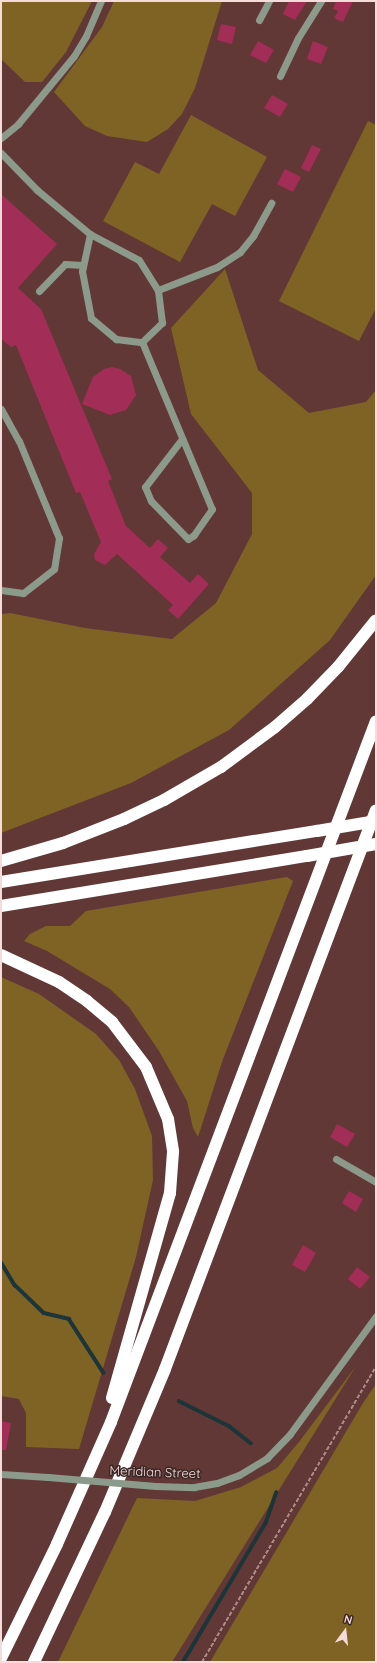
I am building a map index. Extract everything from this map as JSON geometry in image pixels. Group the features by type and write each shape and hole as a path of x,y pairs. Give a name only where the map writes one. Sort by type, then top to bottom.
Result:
{"highway":[{"path":"1,861 63,843 124,819 164,800 215,770 257,741 307,699 338,667 376,620"},
{"path":"1,1658 94,1462 143,1338 376,721"},
{"path":"34,1662 99,1525 165,1369 376,810"},
{"path":"1,882 317,831 376,820"},
{"path":"1,906 376,844"},
{"path":"1,955 39,971 73,990 120,1030 152,1076 164,1108 171,1137 173,1170 169,1200 94,1462"}],"street":[{"path":"1,138 18,124 74,56 86,36 101,1"},
{"path":"259,20 269,1"},
{"path":"280,76 298,38 320,1"},
{"path":"1,153 37,190 90,234 140,260 158,290 162,323 142,342"},
{"path":"158,290 217,267 240,252 253,236 271,203"},
{"path":"90,234 83,265 91,318 116,339 142,342"},
{"path":"39,292 65,264 83,265"},
{"path":"142,342 212,509 194,535 188,539 151,501 145,487 182,439"},
{"path":"1,409 18,441 58,538 54,569 23,593 1,590"},
{"path":"336,1159 376,1182"},
{"name":"Meridian Street","path":"1,1474 156,1486 194,1487 217,1483 239,1475 267,1458 290,1434 376,1316"}],"path":[{"path":"202,1662 376,1368"}],"shaded area":[{"path":"1,1 92,1 66,52 42,82 25,82 1,59"},
{"path":"114,1 222,1 195,88 182,114 168,129 147,142 107,136 85,126 54,92 102,27"},
{"path":"191,115 267,157 235,216 212,204 180,262 103,221 135,162 159,174"},
{"path":"368,121 376,125 376,308 359,341 279,301"},
{"path":"225,269 258,370 309,413 366,402 376,390 376,575 330,640 229,730 131,783 1,833 1,614 10,613 85,628 172,639 216,603 252,534 252,493 191,414 171,328"},
{"path":"287,877 293,881 223,1059 198,1137 193,1128 187,1101 159,1051 129,1007 110,989 47,951 24,941 30,934 46,926 70,926 86,911"},
{"path":"1,977 39,994 96,1034 119,1060 135,1089 152,1136 153,1180 136,1257 79,1449 26,1447 26,1413 19,1399 1,1396"},
{"path":"356,1366 172,1662 58,1662 137,1498 195,1501 241,1487 277,1468 299,1442"},
{"path":"376,1384 376,1662 210,1662 363,1403"}],"building":[{"path":"289,1 307,1 295,20 283,14"},
{"path":"336,1 353,1 343,22 334,18 338,11 333,9"},
{"path":"221,24 236,27 232,44 217,40"},
{"path":"258,41 274,50 266,63 250,55"},
{"path":"313,41 328,47 321,64 307,59"},
{"path":"272,95 288,104 280,117 264,108"},
{"path":"312,145 321,149 309,172 301,168"},
{"path":"285,169 301,177 293,192 277,184"},
{"path":"1,194 57,244 18,288 41,309 112,479 108,481 126,526 150,548 158,539 168,548 160,557 190,583 198,574 209,584 178,619 168,610 173,605 117,554 105,565 95,560 94,554 101,542 80,492 76,493 16,345 11,347 1,339"},
{"path":"112,367 120,369 131,376 136,395 126,410 110,415 82,404 93,377 104,369"},
{"path":"337,1124 355,1134 347,1147 330,1137"},
{"path":"349,1191 363,1199 356,1212 342,1203"},
{"path":"303,1245 316,1253 305,1272 292,1265"},
{"path":"357,1267 370,1277 360,1289 348,1279"},
{"path":"1,1421 11,1423 6,1450 1,1450"}],"waterway":[{"path":"1,1262 15,1285 44,1313 69,1319 104,1373"},
{"path":"179,1401 229,1426 251,1443"},
{"path":"183,1662 266,1522 276,1493"}]}
